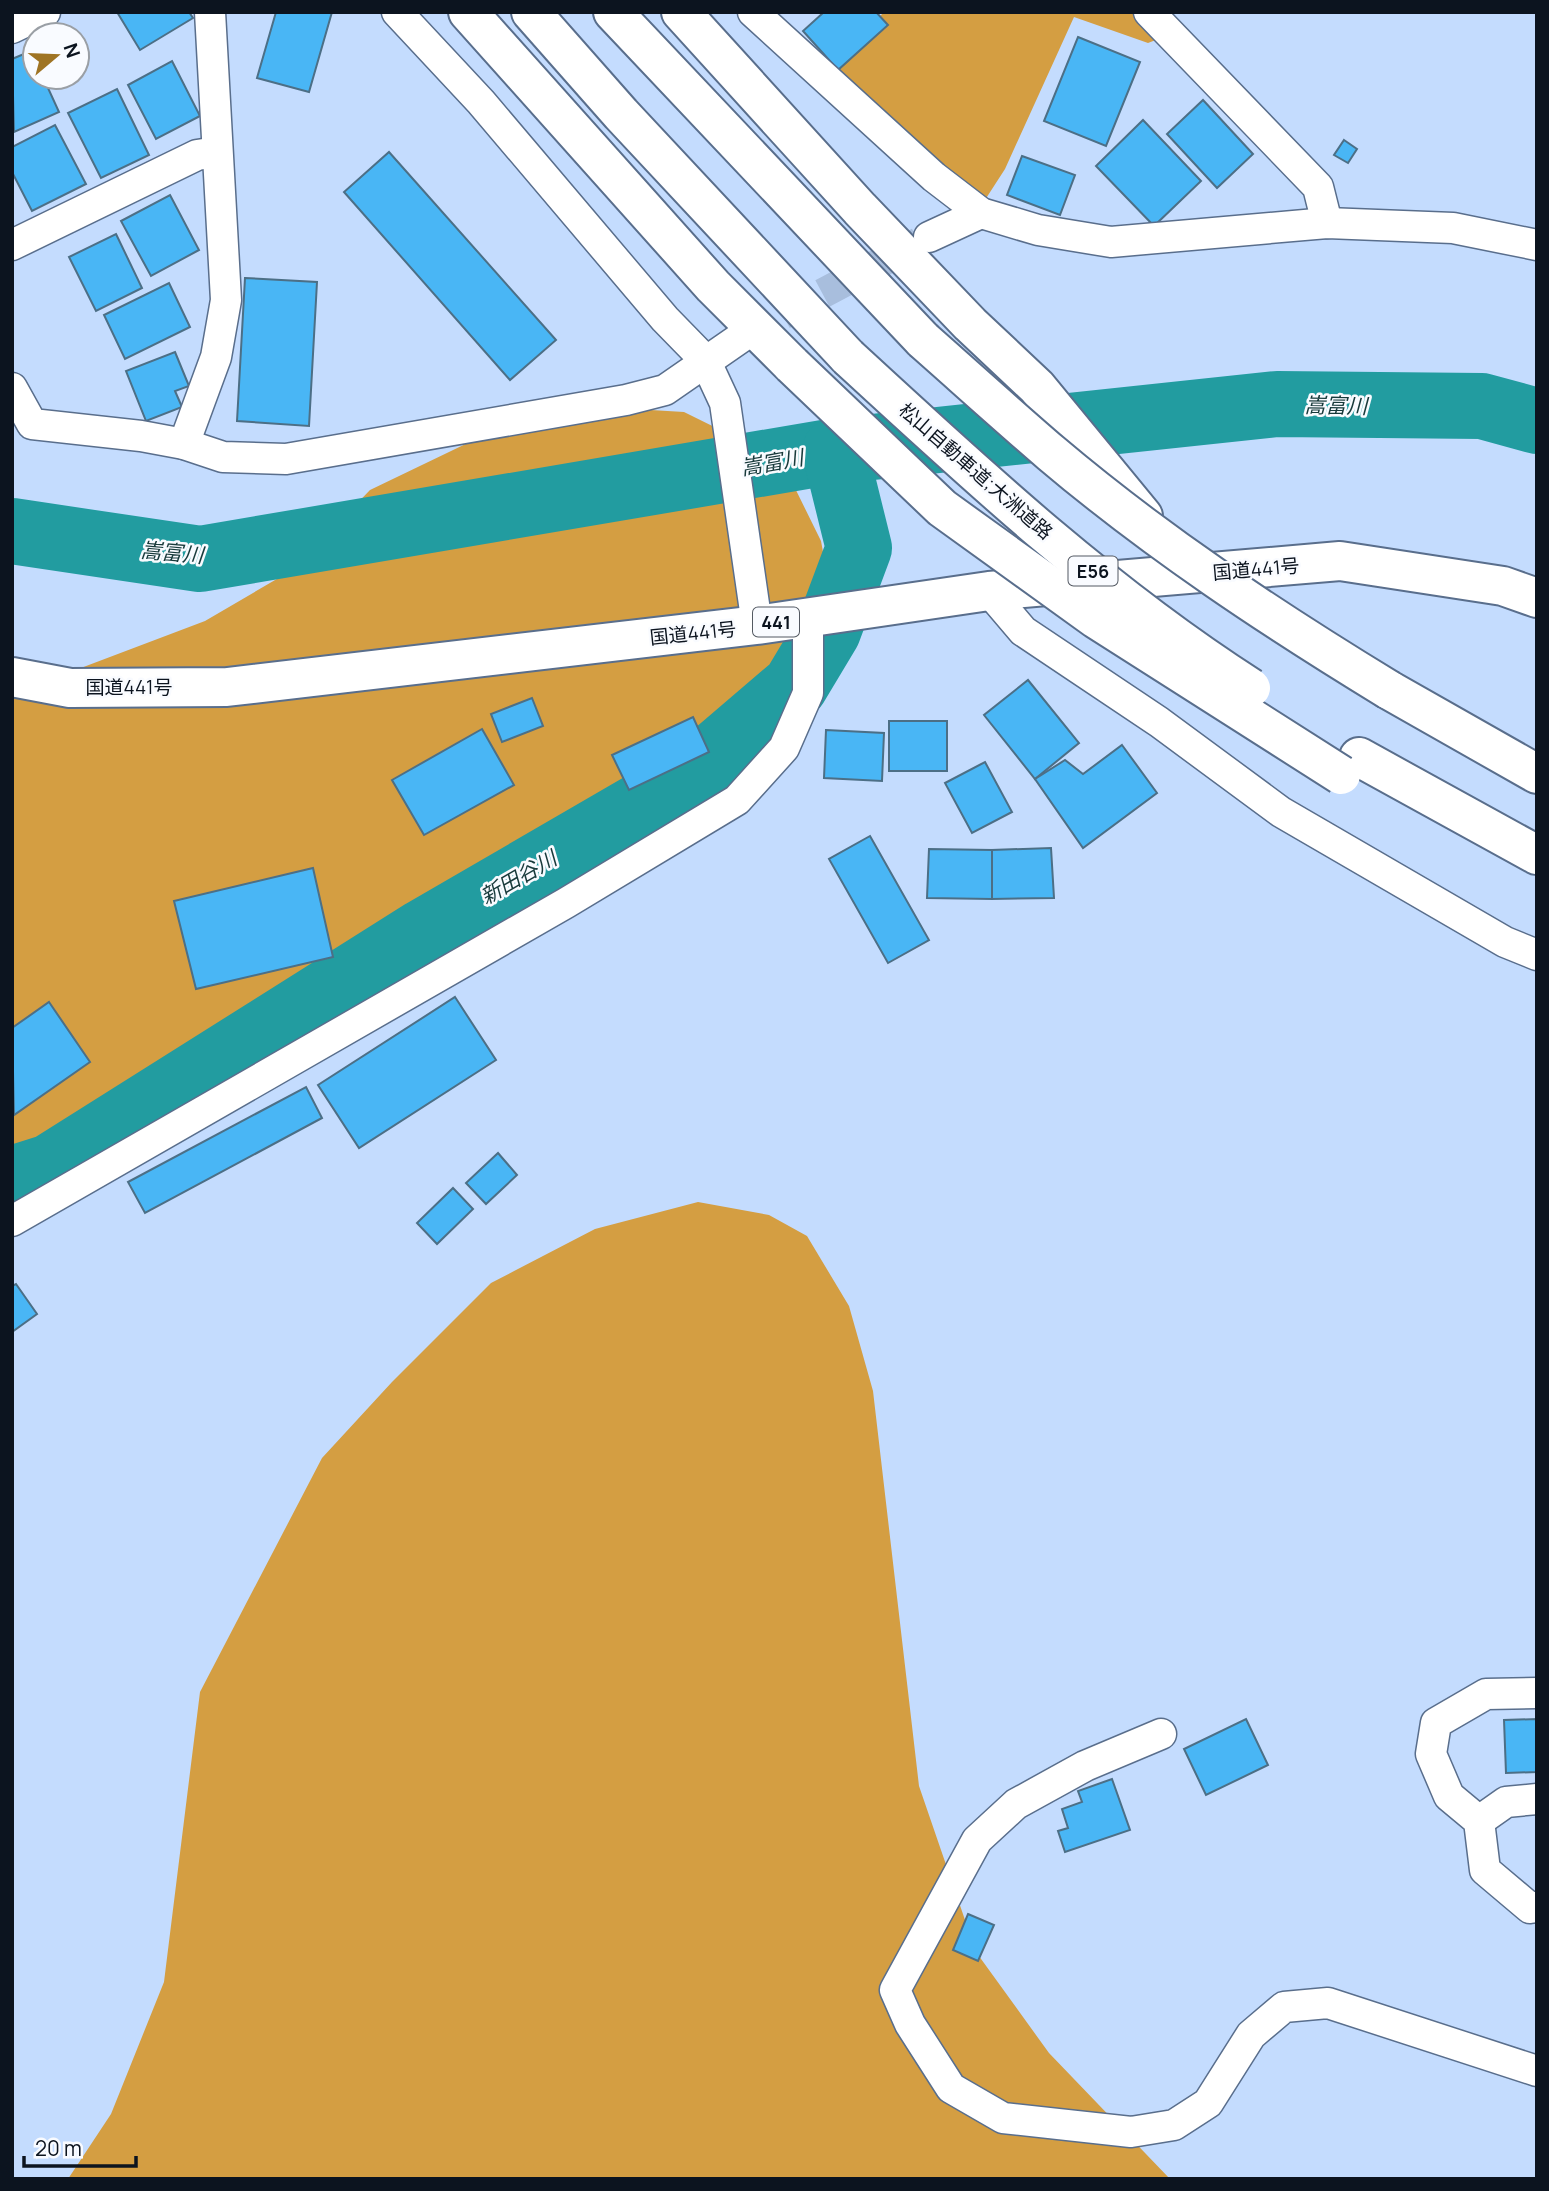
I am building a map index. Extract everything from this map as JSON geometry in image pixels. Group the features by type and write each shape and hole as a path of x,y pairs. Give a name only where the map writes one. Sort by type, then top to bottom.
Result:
{"highway":[{"path":"468,12 713,286 942,508 1096,619 1350,766 1533,853"},
{"name":"松山自動車道;大洲道路","path":"531,12 621,114 848,357 984,483 1117,591 1350,766"},
{"path":"613,12 923,340 1052,454 1163,540 1273,619 1388,690 1537,774"},
{"path":"681,12 970,324 1037,387 1163,540"},
{"name":"国道441号","path":"12,677 70,688 227,687 757,625 989,591 1340,561 1503,586 1537,598"}],"street":[{"path":"12,28 45,12"},
{"path":"184,444 216,357 226,300 209,12"},
{"path":"397,12 481,102 665,319 705,360 725,403 757,625"},
{"path":"753,12 934,177 981,213 1038,230 1111,242 1327,223 1453,228 1537,245"},
{"path":"1149,12 1318,187 1327,223"},
{"path":"12,245 197,155 216,152"},
{"path":"929,237 981,213"},
{"path":"12,388 32,424 141,436 184,444 223,457 286,459 626,400 665,390 743,336"},
{"path":"989,591 1023,631 1159,722 1281,812 1505,942 1537,955"},
{"path":"12,1221 566,903 737,800 783,748 808,693 808,617"},
{"path":"1537,1693 1486,1694 1436,1723 1431,1754 1449,1796 1479,1821 1485,1870 1530,1908 1537,1907"},
{"path":"1161,1734 1086,1766 1016,1804 977,1840 895,1990 910,2024 951,2088 1003,2119 1131,2132 1174,2125 1208,2104 1251,2035 1283,2007 1328,2003 1537,2071"},
{"path":"1479,1821 1506,1802 1537,1799"}],"shaded area":[{"path":"884,12 1149,12 1171,34 1148,43 1074,17 1005,169 983,203 831,67"},
{"path":"584,406 684,412 765,452 790,478 821,541 833,606 825,687 788,756 228,1092 12,1195 12,685 65,674 205,621 294,569 370,490 476,439"},
{"path":"698,1202 769,1215 807,1236 849,1306 873,1391 919,1786 976,1952 1049,2053 1170,2179 68,2179 111,2114 164,1982 200,1692 322,1458 392,1382 491,1283 595,1229"}],"building":[{"path":"117,12 189,12 193,18 140,50"},
{"path":"276,12 332,12 309,92 257,78"},
{"path":"824,12 876,12 888,25 838,70 803,31"},
{"path":"1078,37 1140,62 1106,146 1044,121"},
{"path":"21,55 21,91 49,91 59,112 14,132 12,59"},
{"path":"172,61 200,116 156,139 128,85"},
{"path":"117,89 149,155 101,178 68,113"},
{"path":"1203,100 1253,154 1217,188 1167,134"},
{"path":"1143,120 1201,181 1154,226 1096,166"},
{"path":"55,125 86,184 32,211 12,172 12,147"},
{"path":"1344,140 1357,149 1348,163 1334,155"},
{"path":"389,152 556,340 510,380 344,192"},
{"path":"1022,156 1075,175 1060,215 1007,195"},
{"path":"170,195 199,250 151,276 121,221"},
{"path":"116,234 142,288 96,311 69,257"},
{"path":"245,278 317,282 309,426 237,421"},
{"path":"169,283 190,327 125,359 104,315"},
{"path":"175,352 189,386 175,391 182,407 146,421 126,371"},
{"path":"1028,680 1079,743 1035,779 984,715"},
{"path":"532,698 543,726 502,742 491,714"},
{"path":"693,717 709,752 629,790 612,755"},
{"path":"889,721 947,721 947,771 889,771"},
{"path":"482,729 514,785 424,835 392,780"},
{"path":"826,730 884,733 882,781 824,778"},
{"path":"1122,745 1157,793 1083,848 1035,779 1065,760 1083,774"},
{"path":"985,762 1012,812 972,833 945,783"},
{"path":"870,836 929,940 888,963 829,859"},
{"path":"1051,848 1054,898 992,899 992,850"},
{"path":"929,849 992,850 992,899 927,898"},
{"path":"313,868 333,957 196,989 174,901"},
{"path":"455,997 496,1060 359,1148 318,1085"},
{"path":"49,1002 90,1062 14,1115 12,1028"},
{"path":"306,1087 322,1118 145,1213 128,1182"},
{"path":"498,1153 517,1175 486,1204 466,1183"},
{"path":"453,1188 473,1209 437,1244 417,1223"},
{"path":"16,1284 37,1314 12,1332 12,1286"},
{"path":"1246,1719 1268,1765 1206,1795 1184,1749"},
{"path":"1537,1719 1537,1772 1506,1773 1504,1720"},
{"path":"1112,1779 1130,1830 1065,1852 1058,1831 1068,1828 1062,1809 1082,1802 1078,1791"},
{"path":"968,1914 994,1925 978,1961 953,1950"}],"waterway":[{"name":"嵩富川","path":"12,531 200,559 835,451 1277,404 1482,406 1537,421"},
{"name":"新田谷川","path":"12,1179 50,1167 423,932 685,780 795,686 828,631 859,548 835,451"}],"tunnel":[{"path":"743,336 919,242"}]}
